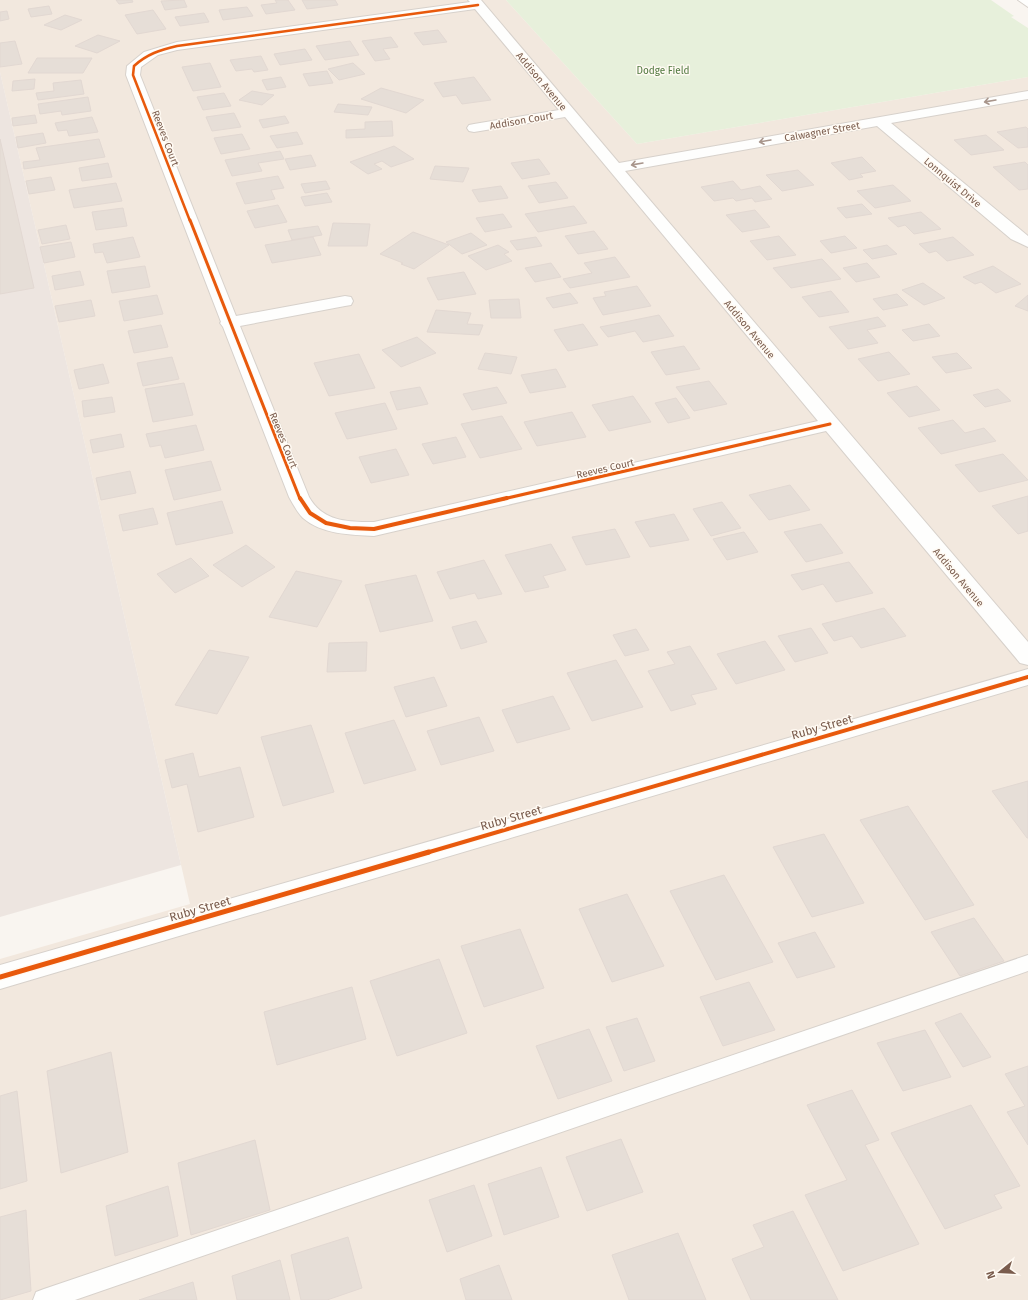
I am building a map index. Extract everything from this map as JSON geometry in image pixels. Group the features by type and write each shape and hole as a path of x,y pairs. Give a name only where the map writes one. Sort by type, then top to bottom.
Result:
{"street":[{"name":"Addison Avenue","path":"476,2 830,424 1028,657"},
{"name":"Reeves Court","path":"476,2 177,46 159,50 142,57 134,66 133,75 229,323 299,497 310,514 328,523 350,529 374,529 830,424"},
{"name":"Calwagner Street","path":"615,168 1028,94"},
{"name":"Addison Court","path":"474,128 569,112"},
{"name":"Lonnquist Drive","path":"880,120 1017,236 1028,242"},
{"path":"229,323 346,301"},
{"name":"Ruby Street","path":"0,978 1028,677"}],"lane":[{"path":"1022,0 1028,4"},
{"path":"44,1300 1028,963"}],"shaded area":[{"path":"0,0 506,0 637,144 1028,77 1028,1300 0,1300 0,959 190,904 0,72"},
{"path":"0,72 181,865 0,917"}],"green space":[{"name":"Dodge Field","path":"506,0 991,0 1014,16 1011,17 1028,28 1028,77 637,144"}],"building":[{"path":"116,0 132,0 133,2 119,4"},
{"path":"184,0 187,7 165,10 161,1"},
{"path":"275,0 288,0 295,10 266,14 261,5 277,3"},
{"path":"302,0 335,0 338,5 307,9"},
{"path":"49,6 52,14 31,17 28,9"},
{"path":"247,7 253,16 223,20 219,10"},
{"path":"153,10 166,29 137,34 125,15"},
{"path":"7,11 9,19 0,21 0,12"},
{"path":"204,13 209,22 180,26 175,17"},
{"path":"65,15 82,20 61,30 44,25"},
{"path":"438,30 447,42 423,45 414,33"},
{"path":"98,35 120,41 97,53 75,46"},
{"path":"391,37 398,47 383,49 390,59 375,61 362,41"},
{"path":"15,41 22,64 0,67 0,43"},
{"path":"350,41 359,55 325,60 316,46"},
{"path":"305,49 312,60 280,65 274,54"},
{"path":"261,56 268,70 254,72 252,69 236,71 230,60"},
{"path":"37,58 92,58 83,73 28,73"},
{"path":"210,63 221,87 193,91 182,67"},
{"path":"353,63 365,74 339,80 328,69"},
{"path":"327,71 333,83 309,86 303,74"},
{"path":"281,77 286,87 267,90 262,80"},
{"path":"474,77 491,100 462,104 456,95 443,97 434,83"},
{"path":"35,79 34,89 12,91 13,81"},
{"path":"81,80 84,94 38,100 36,93 54,91 53,83"},
{"path":"381,88 424,100 406,113 361,99"},
{"path":"252,91 274,95 262,105 239,100"},
{"path":"224,93 231,106 203,110 197,97"},
{"path":"88,97 91,111 62,115 61,111 40,114 38,104"},
{"path":"338,104 372,107 368,115 334,112"},
{"path":"234,113 241,127 212,131 206,117"},
{"path":"35,115 37,123 13,126 12,118"},
{"path":"285,116 289,123 263,128 259,120"},
{"path":"92,117 98,132 69,136 67,130 58,131 55,123"},
{"path":"392,121 393,136 346,138 346,130 365,129 365,122"},
{"path":"1026,127 1028,129 1028,147 1018,148 997,132"},
{"path":"297,132 303,144 277,148 270,136"},
{"path":"43,133 46,143 18,148 16,137"},
{"path":"242,134 250,149 221,154 214,138"},
{"path":"986,135 1004,150 971,155 954,140"},
{"path":"0,139 34,288 0,294"},
{"path":"99,139 105,157 24,169 23,162 40,160 36,148"},
{"path":"394,146 414,159 391,167 382,161 374,164 382,169 368,174 350,162"},
{"path":"280,151 284,159 258,163 262,171 232,176 225,160"},
{"path":"311,155 316,166 290,170 285,159"},
{"path":"862,157 876,171 860,174 863,177 849,180 831,163"},
{"path":"539,159 550,174 522,179 511,163"},
{"path":"1025,162 1028,165 1028,189 1019,190 993,167"},
{"path":"108,163 112,177 82,181 79,168"},
{"path":"435,166 469,168 463,182 430,179"},
{"path":"798,170 814,185 782,191 766,175"},
{"path":"278,176 284,188 271,190 275,199 245,204 236,183"},
{"path":"51,177 55,190 29,194 26,181"},
{"path":"326,181 330,189 305,193 301,184"},
{"path":"733,181 741,190 760,186 772,199 755,202 752,198 736,201 733,198 714,201 701,187"},
{"path":"556,182 568,198 539,203 528,186"},
{"path":"116,183 122,201 74,208 69,190"},
{"path":"893,185 911,201 875,208 857,191"},
{"path":"501,186 508,198 479,202 472,190"},
{"path":"327,193 332,202 305,206 301,197"},
{"path":"862,204 872,214 846,218 837,208"},
{"path":"278,205 287,222 255,228 247,211"},
{"path":"574,206 587,223 538,232 525,214"},
{"path":"123,208 127,226 96,230 92,212"},
{"path":"755,210 770,227 742,232 726,215"},
{"path":"921,212 941,229 914,234 905,225 898,227 888,218"},
{"path":"503,214 512,227 485,232 476,218"},
{"path":"333,223 370,224 367,246 328,246"},
{"path":"66,225 70,239 42,244 38,230"},
{"path":"318,226 322,235 292,240 288,230"},
{"path":"594,231 608,249 578,254 565,236"},
{"path":"413,232 449,245 414,269 380,254"},
{"path":"471,233 487,245 462,254 446,242"},
{"path":"779,236 796,255 767,260 750,241"},
{"path":"845,236 857,248 831,253 820,241"},
{"path":"133,237 140,257 107,263 103,252 95,253 93,244"},
{"path":"313,237 321,255 272,263 265,245"},
{"path":"536,237 542,246 517,250 510,241"},
{"path":"953,237 974,255 947,261 936,251 929,253 919,244"},
{"path":"71,242 75,257 44,263 40,247"},
{"path":"498,245 509,252 504,254 512,261 486,270 468,256"},
{"path":"887,245 897,254 872,259 863,250"},
{"path":"615,257 630,277 570,288 563,279 592,273 584,263"},
{"path":"822,259 841,279 791,288 773,268"},
{"path":"551,263 561,277 535,282 525,268"},
{"path":"867,263 880,277 856,282 843,268"},
{"path":"145,266 150,287 112,293 107,271"},
{"path":"993,266 1021,284 996,293 981,282 975,284 963,277"},
{"path":"80,271 84,285 55,290 52,276"},
{"path":"464,272 476,294 438,300 427,278"},
{"path":"923,283 945,298 924,305 902,290"},
{"path":"637,286 651,306 603,315 593,298 606,296 604,292"},
{"path":"831,291 849,312 819,317 802,297"},
{"path":"570,293 578,303 553,308 546,298"},
{"path":"897,294 908,305 883,310 873,299"},
{"path":"157,295 163,314 124,321 119,301"},
{"path":"1028,295 1028,311 1015,306"},
{"path":"519,299 521,318 491,318 489,300"},
{"path":"91,300 95,316 59,322 55,306"},
{"path":"436,310 471,313 467,324 483,325 479,335 427,332"},
{"path":"659,315 674,336 643,342 635,331 608,337 600,327"},
{"path":"878,317 886,326 867,330 878,343 848,349 829,327"},
{"path":"583,324 598,345 568,351 554,330"},
{"path":"929,324 940,336 913,341 902,330"},
{"path":"161,325 168,347 134,353 128,331"},
{"path":"417,337 436,353 401,367 382,350"},
{"path":"684,346 700,369 666,375 651,352"},
{"path":"889,352 910,374 878,381 858,359"},
{"path":"485,353 517,357 511,374 478,369"},
{"path":"957,353 972,368 946,373 932,357"},
{"path":"359,354 375,388 329,396 314,363"},
{"path":"172,357 179,379 143,386 137,363"},
{"path":"103,364 109,383 79,389 74,370"},
{"path":"556,369 566,387 530,393 521,375"},
{"path":"709,381 727,404 694,411 676,387"},
{"path":"184,383 193,415 153,422 145,389"},
{"path":"917,386 940,410 909,417 887,393"},
{"path":"420,387 428,404 397,410 390,392"},
{"path":"497,387 507,403 472,410 463,394"},
{"path":"998,389 1011,401 985,407 973,395"},
{"path":"633,396 651,422 609,431 592,405"},
{"path":"112,397 115,412 84,417 82,401"},
{"path":"676,398 690,418 668,423 655,403"},
{"path":"385,403 397,429 347,439 335,413"},
{"path":"572,412 586,437 537,446 524,422"},
{"path":"502,416 522,449 480,458 461,424"},
{"path":"953,420 965,433 984,428 996,441 941,454 918,428"},
{"path":"196,425 204,450 165,458 161,445 150,447 146,434"},
{"path":"121,434 124,447 93,453 90,440"},
{"path":"456,437 466,457 433,464 422,444"},
{"path":"396,449 409,475 371,483 359,457"},
{"path":"1003,454 1028,480 979,492 955,465"},
{"path":"211,461 221,490 174,500 165,470"},
{"path":"130,471 136,493 101,500 96,478"},
{"path":"790,485 810,510 769,520 749,495"},
{"path":"1028,496 1028,531 1018,534 992,506"},
{"path":"222,501 233,533 176,545 167,513"},
{"path":"722,502 741,528 711,536 693,509"},
{"path":"153,508 158,524 123,531 119,515"},
{"path":"674,514 689,540 650,547 635,522"},
{"path":"821,524 843,553 806,562 784,532"},
{"path":"615,529 630,557 586,565 572,537"},
{"path":"744,532 758,552 727,560 713,539"},
{"path":"551,544 566,570 543,576 549,587 525,592 505,555"},
{"path":"246,545 275,567 242,587 213,565"},
{"path":"191,558 209,576 175,593 157,574"},
{"path":"484,560 502,594 478,599 475,593 450,599 437,572"},
{"path":"849,562 873,593 836,602 823,584 802,590 791,575"},
{"path":"296,571 342,581 317,627 269,617"},
{"path":"416,575 433,621 380,632 365,585"},
{"path":"884,608 906,636 861,648 852,636 834,641 822,624"},
{"path":"476,621 487,642 461,649 452,627"},
{"path":"811,628 828,653 795,662 778,636"},
{"path":"636,629 649,650 625,656 613,635"},
{"path":"765,641 785,670 736,684 717,654"},
{"path":"367,642 366,671 327,672 329,643"},
{"path":"690,646 717,689 691,695 696,704 671,711 648,671 675,664 667,652"},
{"path":"209,650 249,657 217,714 175,705"},
{"path":"616,660 643,707 592,721 567,673"},
{"path":"434,677 447,706 406,717 394,687"},
{"path":"553,696 570,729 517,743 502,710"},
{"path":"479,717 494,751 441,765 427,731"},
{"path":"394,720 416,770 364,784 345,733"},
{"path":"311,725 334,792 283,806 261,737"},
{"path":"193,753 199,777 240,767 254,817 198,832 187,784 172,788 165,760"},
{"path":"1028,781 1028,838 1027,838 992,791"},
{"path":"908,806 974,905 925,920 860,820"},
{"path":"824,834 864,903 812,917 773,847"},
{"path":"724,875 773,962 716,980 670,891"},
{"path":"627,894 664,966 612,982 579,909"},
{"path":"974,918 1004,961 960,976 931,932"},
{"path":"520,929 544,988 484,1007 461,946"},
{"path":"815,932 835,967 797,978 778,943"},
{"path":"439,959 467,1033 397,1056 370,981"},
{"path":"749,982 775,1030 723,1046 700,997"},
{"path":"352,987 366,1039 277,1065 264,1012"},
{"path":"961,1013 991,1057 963,1067 935,1023"},
{"path":"637,1018 655,1061 624,1071 606,1027"},
{"path":"589,1029 612,1081 558,1099 536,1046"},
{"path":"925,1030 951,1077 903,1091 877,1043"},
{"path":"111,1052 128,1152 61,1173 47,1071"},
{"path":"1028,1066 1028,1145 1007,1112 1025,1106 1005,1074"},
{"path":"852,1090 879,1140 865,1145 919,1244 843,1271 805,1195 847,1180 807,1105"},
{"path":"17,1091 27,1181 0,1189 0,1096"},
{"path":"971,1105 1020,1186 994,1195 1002,1208 945,1229 891,1133"},
{"path":"621,1139 643,1192 587,1211 566,1157"},
{"path":"255,1140 270,1210 191,1235 178,1163"},
{"path":"541,1167 559,1217 504,1235 488,1184"},
{"path":"474,1185 492,1236 447,1252 429,1200"},
{"path":"168,1186 178,1236 115,1256 106,1206"},
{"path":"26,1210 31,1291 0,1300 0,1217"},
{"path":"793,1211 838,1300 751,1300 732,1259 764,1247 753,1225"},
{"path":"678,1233 706,1300 629,1300 612,1255"},
{"path":"348,1237 362,1288 327,1300 301,1300 291,1255"},
{"path":"280,1260 290,1300 237,1300 232,1276"},
{"path":"499,1265 512,1300 466,1300 460,1279"},
{"path":"193,1282 197,1300 139,1300"}],"cycle path":[{"path":"478,5 177,46 153,53 134,66 133,75 299,497 308,511 326,523 342,527 374,529 830,424"},
{"path":"0,977 1028,677"}]}
